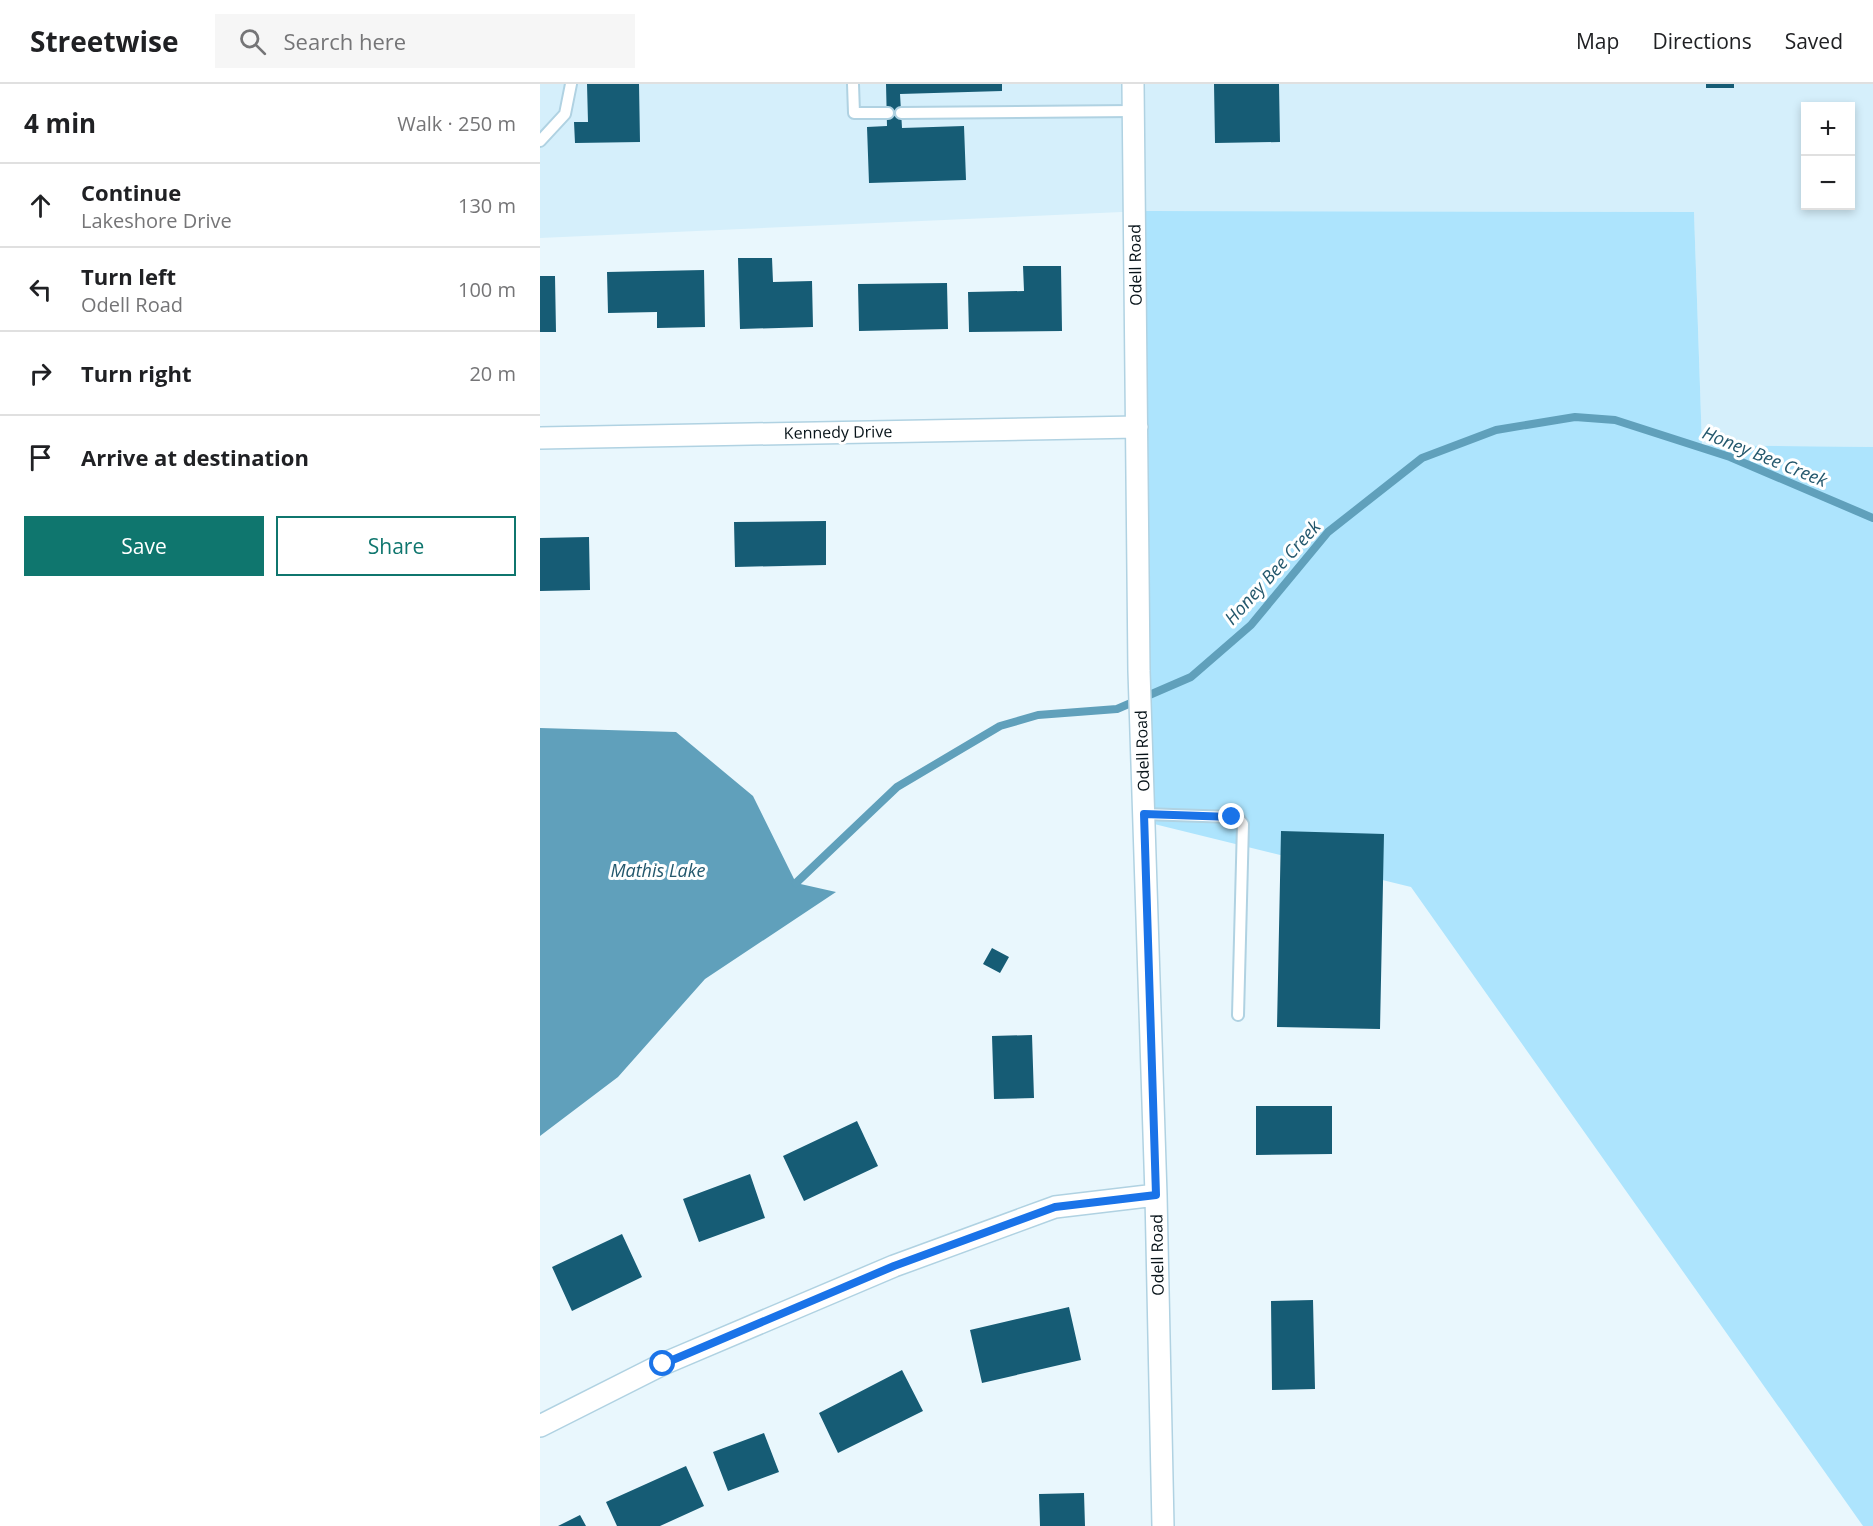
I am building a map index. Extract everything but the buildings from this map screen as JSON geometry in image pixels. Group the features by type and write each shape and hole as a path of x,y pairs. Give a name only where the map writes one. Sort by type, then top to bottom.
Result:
{"street":[{"name":"Odell Road","path":"1133,84 1139,671 1156,1195 1163,1526"},
{"name":"Kennedy Drive","path":"540,438 1137,427"},
{"path":"540,1426 663,1364 894,1266 1055,1207 1156,1195"}],"lane":[{"path":"540,141 565,114 571,84"},
{"path":"853,84 854,113 888,113"},
{"path":"901,113 1133,111"},
{"path":"1144,814 1232,817 1239,819 1243,824 1238,1015"}],"shaded area":[{"path":"540,84 1873,84 1873,447 1702,445 1694,212 1144,211 540,238"},
{"path":"1144,211 1694,212 1702,445 1873,447 1873,1526 1863,1526 1411,887 1146,822"}],"water":[{"name":"Mathis Lake","path":"540,728 676,732 753,796 796,883 836,892 705,979 618,1077 540,1136"}],"waterway":[{"name":"Honey Bee Creek","path":"796,883 897,787 1000,726 1038,715 1117,709 1191,677 1251,625 1328,532 1422,458 1496,430 1575,417 1615,420 1730,457 1873,518"}],"route":[{"path":"663,1364 894,1266 1055,1207 1156,1195 1144,814 1232,817"}]}
